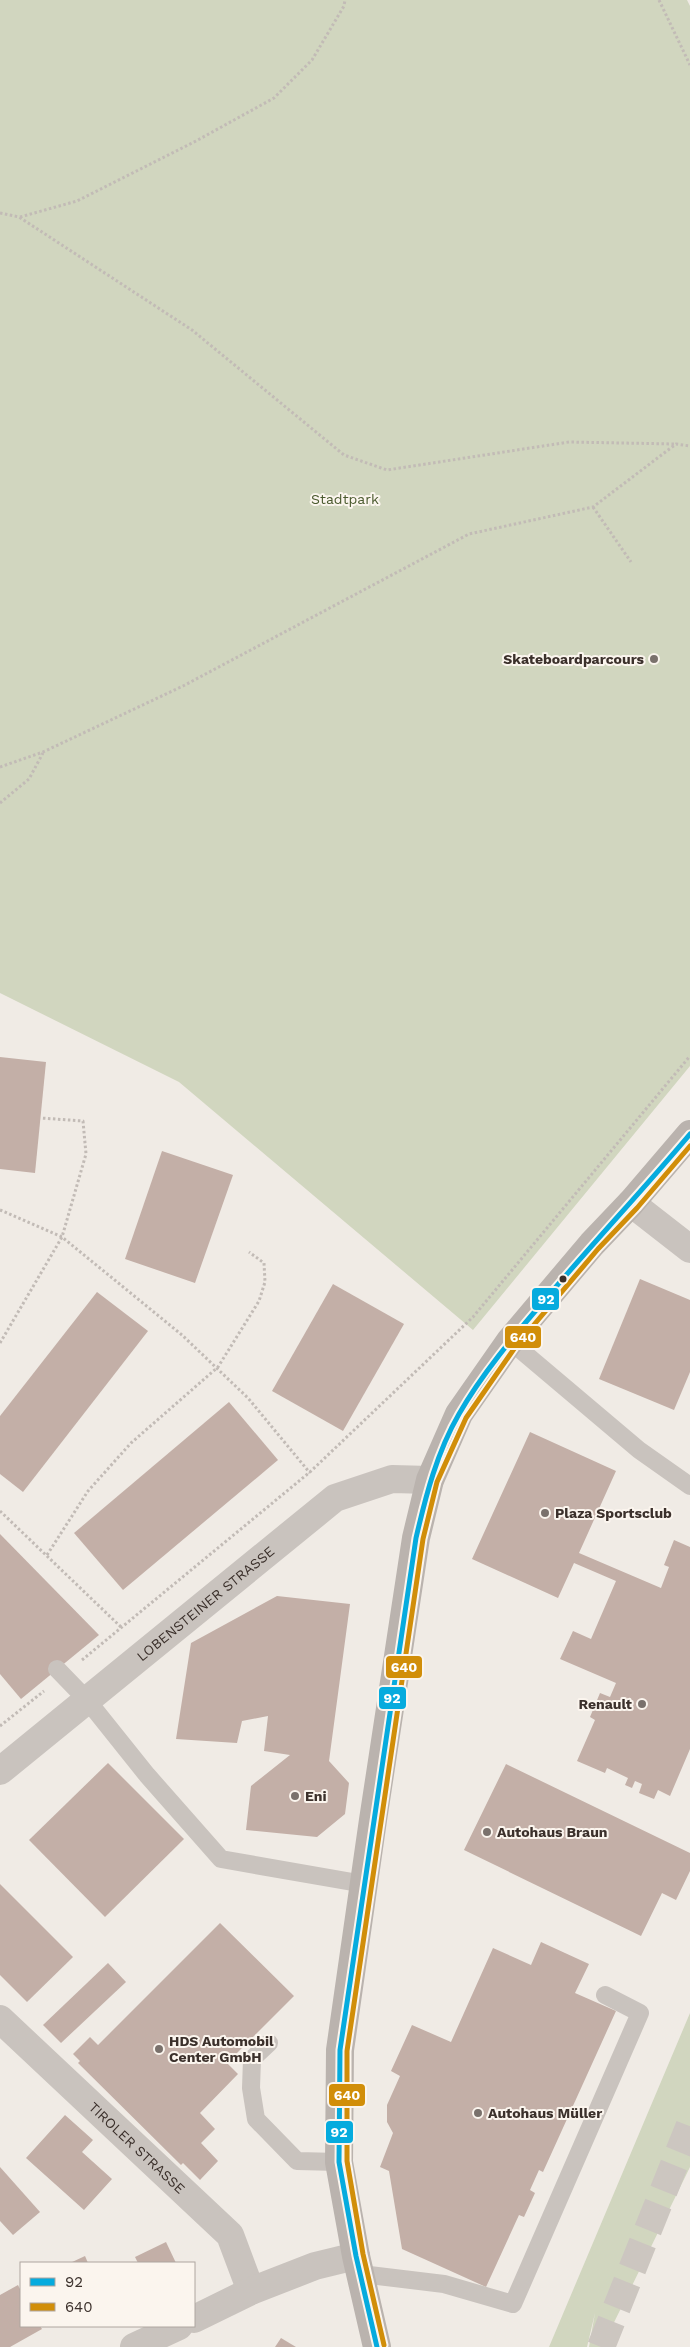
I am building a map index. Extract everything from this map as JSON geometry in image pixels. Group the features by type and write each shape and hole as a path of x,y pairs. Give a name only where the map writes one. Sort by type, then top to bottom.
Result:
{"main road":[{"path":"377,2347 339,2162 340,2050 416,1538 430,1480 459,1414 510,1341 592,1244 631,1203 690,1134"}],"street":[{"path":"631,1203 690,1249"},
{"name":"LOBENSTEINER STRASSE","path":"0,1771 335,1498 392,1479 430,1480"},
{"name":"TIROLER STRASSE","path":"0,2019 230,2235 251,2292"},
{"path":"195,2318 315,2266 359,2265"},
{"path":"134,2347 176,2327"}],"lane":[{"path":"510,1341 639,1450 690,1486"},
{"path":"60,1672 87,1700 147,1775 221,1859 364,1884"},
{"path":"359,2265 444,2284 513,2304 640,2013 604,1995"},
{"path":"269,2043 252,2059 251,2088 256,2119 297,2161 339,2162"}],"path":[{"path":"19,217 77,201 196,141 274,98 312,60 344,6 345,0"},
{"path":"659,0 690,65"},
{"path":"0,213 19,217 192,330 344,456 387,470 570,442 676,444 690,446"},
{"path":"0,767 43,752 183,686 469,534 593,508 676,444"},
{"path":"593,508 631,562"},
{"path":"0,803 29,779 43,752"},
{"path":"0,1726 60,1672 122,1628 310,1472 473,1317 690,1056"},
{"path":"0,1343 62,1238 86,1154 83,1121 41,1118"},
{"path":"0,1210 62,1238 182,1335 218,1367 248,1398 310,1472 335,1498"},
{"path":"47,1555 88,1491 125,1450 218,1367 259,1301 265,1282 264,1263 248,1252"},
{"path":"0,1511 122,1628"}],"green space":[{"name":"Stadtpark","path":"0,0 687,0 690,6 690,1066 473,1330 179,1082 0,993"},
{"path":"690,2013 690,2167 602,2347 589,2347 595,2313 587,2347 549,2347"}],"building":[{"path":"0,1057 46,1062 35,1173 0,1169"},
{"path":"162,1151 233,1175 195,1283 125,1259"},
{"path":"640,1279 690,1300 690,1372 674,1410 599,1379"},
{"path":"333,1284 404,1324 343,1431 272,1391"},
{"path":"97,1292 148,1331 23,1492 0,1474 0,1416"},
{"path":"229,1402 278,1460 123,1590 74,1533"},
{"path":"530,1432 616,1471 579,1553 661,1588 669,1567 664,1565 674,1540 690,1547 690,1749 670,1796 658,1790 654,1799 639,1793 642,1784 635,1781 632,1788 625,1785 628,1778 607,1768 605,1773 577,1761 595,1720 590,1717 600,1693 610,1697 616,1683 560,1659 573,1631 591,1639 616,1581 574,1563 558,1598 472,1559"},
{"path":"0,1534 99,1635 21,1699 0,1674"},
{"path":"277,1596 350,1604 329,1761 349,1783 345,1814 317,1837 246,1830 251,1786 290,1755 264,1751 268,1716 242,1721 237,1743 176,1739 191,1643"},
{"path":"108,1763 184,1839 105,1917 29,1840"},
{"path":"506,1764 690,1853 690,1871 676,1900 662,1893 641,1936 464,1850"},
{"path":"0,1884 73,1957 27,2002 0,1975"},
{"name":"HDS Automobil Center GmbH","path":"220,1923 294,1996 227,2063 238,2074 200,2113 215,2129 201,2143 218,2161 200,2180 183,2163 181,2165 78,2063 80,2061 73,2054 90,2037 98,2045"},
{"name":"Autohaus Müller","path":"541,1942 589,1964 575,1993 616,2011 543,2172 539,2170 530,2190 535,2193 524,2217 519,2215 486,2287 402,2249 389,2171 380,2167 393,2133 387,2122 387,2105 400,2076 391,2071 412,2025 451,2042 493,1948 531,1965"},
{"path":"108,1963 126,1982 61,2043 43,2025"},
{"path":"65,2115 93,2140 82,2152 112,2179 84,2210 26,2158"},
{"path":"0,2167 40,2212 13,2235 0,2221"},
{"path":"166,2242 176,2262 138,2262 135,2257"},
{"path":"85,2256 88,2262 72,2262"},
{"path":"18,2285 20,2289 20,2327 41,2327 42,2329 10,2347 0,2347 0,2295"},
{"path":"281,2338 296,2347 275,2347"}],"tunnel":[{"path":"601,2347 690,2125"}],"transit line":[{"name":"92","path":"377,2347 356,2256 339,2162 340,2050 416,1538 424,1506 438,1459 451,1428 488,1370 561,1281 690,1134"},
{"name":"640","path":"384,2345 363,2254 347,2161 347,2051 423,1539 437,1482 466,1418 516,1346 598,1249 637,1208 690,1146"}],"place":[{"name":"Skateboardparcours","path":"654,659"},
{"name":"Plaza Sportsclub","path":"545,1513"},
{"name":"Renault","path":"642,1704"},
{"name":"Eni","path":"295,1796"},
{"name":"Autohaus Braun","path":"487,1832"},
{"name":"HDS Automobil Center GmbH","path":"159,2049"},
{"name":"Autohaus Müller","path":"478,2113"}]}
